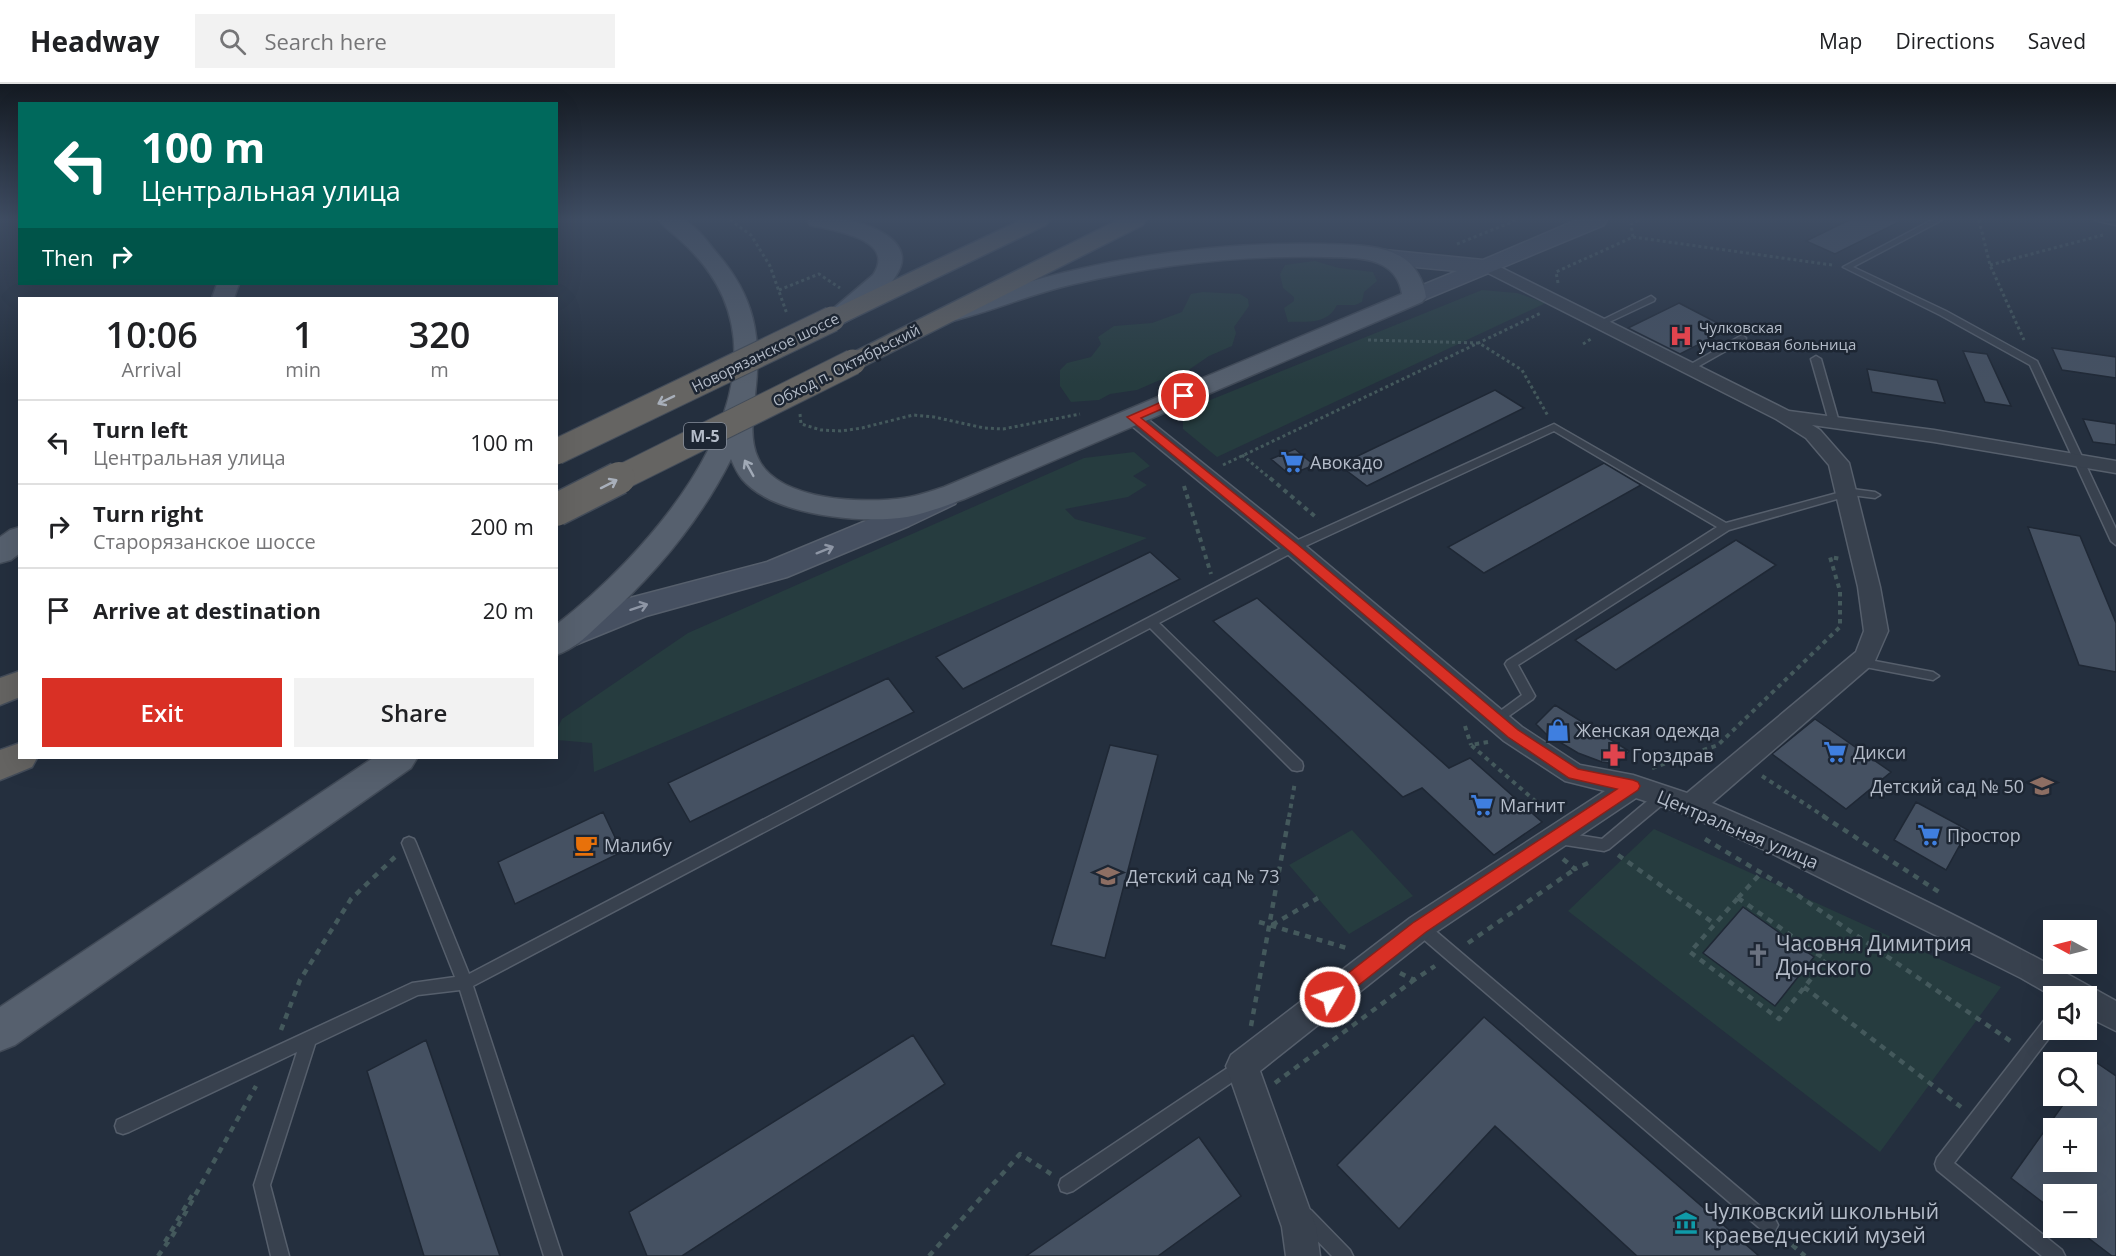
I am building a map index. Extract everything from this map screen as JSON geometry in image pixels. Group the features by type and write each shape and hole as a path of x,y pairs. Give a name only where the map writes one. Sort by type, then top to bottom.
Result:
{"highway":[{"name":"Новорязанское шоссе","path":"558,451 924,275"},
{"name":"Обход п. Октябрьский","path":"558,509 1026,275"},
{"path":"0,692 18,684"},
{"path":"0,766 18,758"}],"main road":[{"path":"723,275 733,291 744,321 746,355 740,442 748,470 766,486 797,498 855,509 904,507 954,494"},
{"path":"832,319 861,299 886,275"},
{"path":"939,318 1019,292 1085,275"},
{"path":"1408,275 1414,297"},
{"path":"561,640 637,607 776,570 1467,275"},
{"path":"561,640 613,596 651,556 674,527 718,456 742,395"},
{"path":"0,553 18,539"},
{"path":"0,1031 398,759"}],"street":[{"path":"1505,275 1783,415 1813,434 1839,464 1863,564 1876,631 1866,657 1691,806"},
{"path":"1783,415 1934,436 2116,466"},
{"name":"Центральная улица","path":"1133,417 1293,547 1513,734 1574,774 1633,786 1663,796 1779,843 2031,968 2061,986"},
{"path":"1303,1256 1299,1227 1242,1066 1420,927 1633,786"},
{"name":"Центральная улица","path":"2097,1006 2116,1017"}],"lane":[{"path":"1863,275 1943,313 2034,363 2116,541"},
{"path":"1600,323 1650,299"},
{"path":"1689,368 1743,338"},
{"path":"1816,359 1834,422"},
{"path":"123,1126 417,988 465,983 1293,547 1554,427 1725,527"},
{"path":"1496,720 1529,696 1511,664 1725,527 1846,492 1875,495"},
{"path":"1151,622 1297,766"},
{"path":"1859,662 1932,676"},
{"path":"1550,840 1604,845 1663,796"},
{"path":"409,843 465,983 553,1256"},
{"path":"1420,927 1769,1225"},
{"path":"2043,1033 1943,1164 2056,1256"},
{"path":"280,1256 262,1185 308,1041"},
{"path":"1067,1185 1242,1066"},
{"path":"1290,1202 1344,1256"}],"path":[{"path":"779,290 817,275"},
{"path":"820,275 845,291"},
{"path":"1216,468 1561,304 1556,275"},
{"path":"1994,275 2034,363"},
{"path":"1344,328 1363,340 1479,343 1522,370 1554,427"},
{"path":"801,423 816,430 834,431 869,427 909,415 930,415 967,425 996,429 1085,414"},
{"path":"1242,455 1330,530"},
{"path":"1183,483 1215,588"},
{"path":"1718,745 1840,627 1840,591 1830,557 1863,564"},
{"path":"1522,738 1471,745 1556,819 1536,836 1550,840 1575,869 1594,861"},
{"path":"1242,1066 1271,926 1297,766"},
{"path":"1755,771 1950,899"},
{"path":"1697,834 1792,892 2027,1053"},
{"path":"158,1256 173,1235 271,1058 300,980 351,899 409,843"},
{"path":"1615,852 1715,924"},
{"path":"1738,898 1826,960 1779,1019 1690,952 1738,898 1761,873"},
{"path":"1271,926 1318,898"},
{"path":"1254,1099 1414,980"},
{"path":"1804,987 1977,1119"},
{"path":"930,1256 1020,1154 1067,1185"},
{"path":"1769,1225 1805,1256"}],"green space":[{"path":"1280,275 1374,275 1377,281 1364,292 1362,302 1355,305 1337,305 1328,316 1316,321 1288,322 1284,308 1294,301 1294,297 1283,288"},
{"path":"1482,290 1517,293 1546,303 1217,457 1183,429 1183,411"},
{"path":"1203,292 1240,294 1248,299 1249,306 1234,327 1236,333 1232,346 1209,356 1174,380 1160,380 1137,390 1110,394 1099,400 1071,402 1060,386 1060,370 1067,363 1091,357 1101,344 1098,337 1114,326 1152,323 1182,312 1191,294"},
{"path":"1134,452 1150,466 1133,476 1147,485 1128,497 1065,509 1075,519 1147,538 594,772 592,743 558,740 558,727 562,719 688,633 1084,458"},
{"path":"1654,829 2001,987 1880,1152 1568,911"},
{"path":"1352,830 1413,896 1349,934 1289,865"}],"building":[{"path":"1679,303 1729,329 1680,354 1628,328"},
{"path":"2052,348 2116,357 2116,378 2062,370"},
{"path":"1963,351 1987,354 2011,406 1985,402"},
{"path":"1867,369 1937,380 1945,403 1872,392"},
{"path":"1495,390 1524,408 1367,486 1339,465"},
{"path":"2083,419 2116,424 2116,445 2093,442"},
{"path":"1295,449 1314,465 1290,475 1271,459"},
{"path":"1604,463 1641,485 1484,573 1448,547"},
{"path":"2028,527 2080,536 2116,623 2116,672 2079,665"},
{"path":"1736,540 1776,565 1616,670 1575,640"},
{"path":"1150,552 1180,579 963,689 936,657"},
{"path":"1257,598 1449,768 1470,758 1542,822 1494,855 1422,788 1403,797 1213,621"},
{"path":"888,678 914,712 690,822 668,783"},
{"path":"1555,705 1629,751 1617,764 1602,762 1578,753 1546,734 1536,724"},
{"path":"1815,719 1891,772 1846,809 1772,754"},
{"path":"1110,745 1158,755 1105,958 1051,945"},
{"path":"1916,802 1968,830 1946,870 1894,840"},
{"path":"603,812 622,852 515,904 498,862"},
{"name":"Часовня Димитрия Донского","path":"1743,907 1814,957 1775,1006 1703,953"},
{"path":"1484,1017 1759,1256 1637,1256 1495,1126 1399,1229 1337,1165"},
{"path":"913,1035 945,1084 682,1256 647,1256 629,1212"},
{"path":"426,1040 500,1256 424,1256 367,1071"},
{"path":"2097,1063 2116,1076 2116,1256 2112,1256 2088,1238 2097,1238 2097,1184 2043,1184 2043,1203 2011,1178 2043,1133 2043,1172 2097,1172 2097,1118 2054,1118 2062,1106 2097,1106"},
{"path":"1199,1137 1241,1196 1158,1256 1026,1256"}],"place":[{"name":"Чулковская участковая больница","path":"1681,336"},
{"name":"Авокадо","path":"1292,462"},
{"name":"Женская одежда","path":"1558,730"},
{"name":"Дикси","path":"1835,752"},
{"name":"Горздрав","path":"1614,755"},
{"name":"Детский сад № 50","path":"2042,786"},
{"name":"Магнит","path":"1482,805"},
{"name":"Простор","path":"1929,835"},
{"name":"Малибу","path":"586,845"},
{"name":"Детский сад № 73","path":"1108,876"},
{"name":"Часовня Димитрия Донского","path":"1758,955"},
{"name":"Чулковский школьный краеведческий музей","path":"1686,1223"}],"route":[{"path":"1184,396 1133,417 1293,547 1513,734 1574,774 1633,786 1420,927 1330,997"}]}
